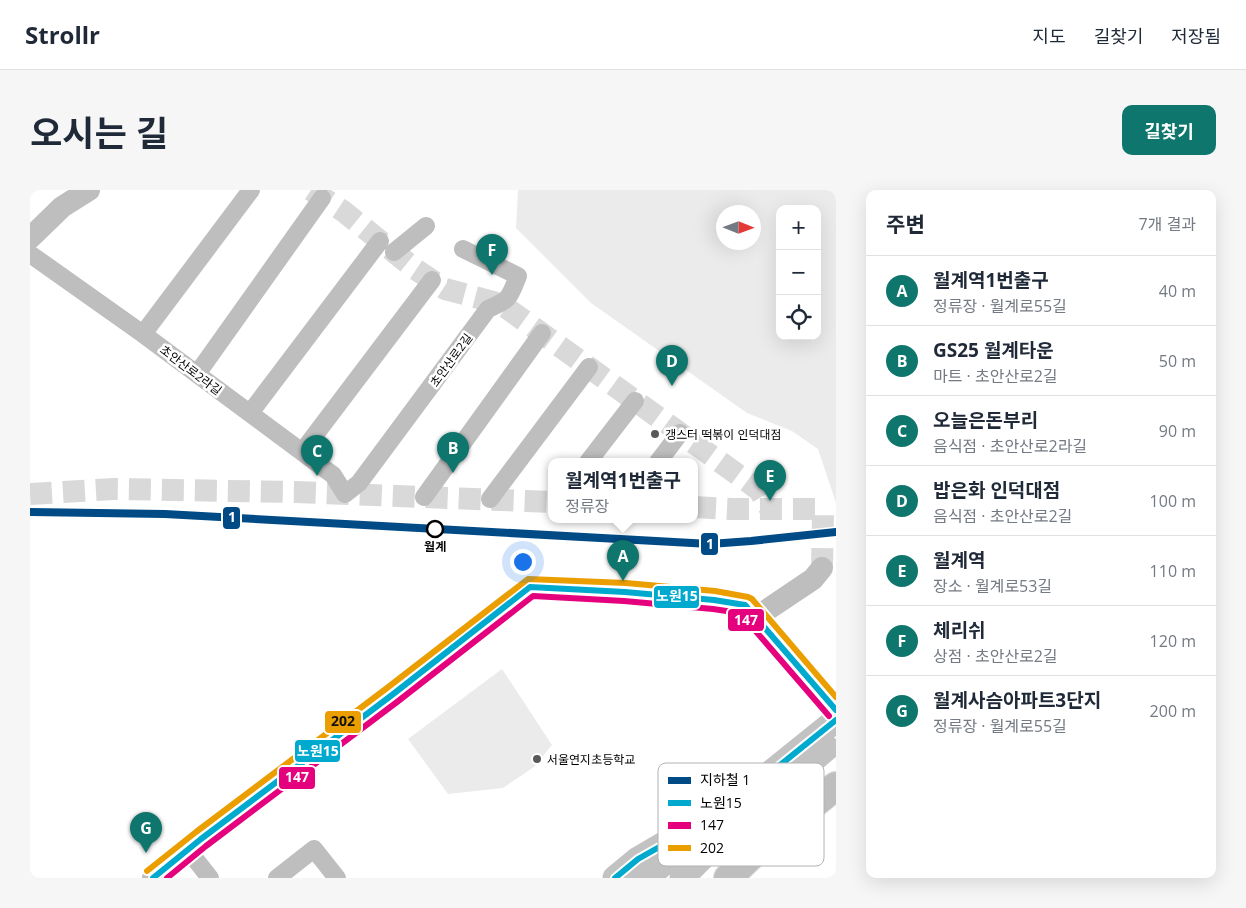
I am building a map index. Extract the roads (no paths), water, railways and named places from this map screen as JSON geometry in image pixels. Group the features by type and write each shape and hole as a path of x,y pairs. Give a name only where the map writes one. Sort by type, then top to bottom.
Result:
{"highway":[{"path":"824,796 836,786"},
{"path":"728,878 740,866"}],"main road":[{"path":"783,763 836,720"},
{"path":"811,763 836,741"},
{"path":"615,878 638,859 658,848"},
{"path":"647,878 661,866"},
{"path":"682,878 694,866"}],"street":[{"path":"30,238 62,207 89,190"},
{"path":"142,334 251,190"},
{"path":"197,374 322,198"},
{"path":"394,252 426,226"},
{"path":"250,413 380,241"},
{"name":"초안산로2길","path":"345,494 359,483 488,309 501,304 509,298 518,276 464,249"},
{"name":"초안산로2라길","path":"30,254 333,475 345,494"},
{"path":"302,452 432,280"},
{"path":"424,497 542,334"},
{"path":"490,499 588,367"},
{"path":"591,458 635,401"},
{"path":"661,458 680,433"},
{"path":"755,618 813,579 822,568"},
{"path":"154,878 530,586 625,592 714,600 745,605 836,710"},
{"path":"285,876 314,849 337,878"},
{"path":"188,850 210,878"}],"tunnel":[{"path":"311,190 343,211 415,269 445,289 501,304 759,490 770,509"},
{"path":"30,494 114,489 295,492 548,502"},
{"path":"698,507 818,509 823,515 822,568"}],"metro line":[{"name":"1","path":"30,512 165,514 710,544 836,532"}],"place":[{"name":"체리쉬","path":"492,275"},
{"name":"밥은화 인덕대점","path":"672,386"},
{"name":"갱스터 떡볶이 인덕대점","path":"655,434"},
{"name":"GS25 월계타운","path":"453,473"},
{"name":"오늘은돈부리","path":"317,476"},
{"name":"월계역","path":"770,501"},
{"name":"월계","path":"435,529"},
{"name":"월계역1번출구","path":"623,581"},
{"name":"서울연지초등학교","path":"537,759"},
{"name":"월계사슴아파트3단지","path":"146,853"}]}
